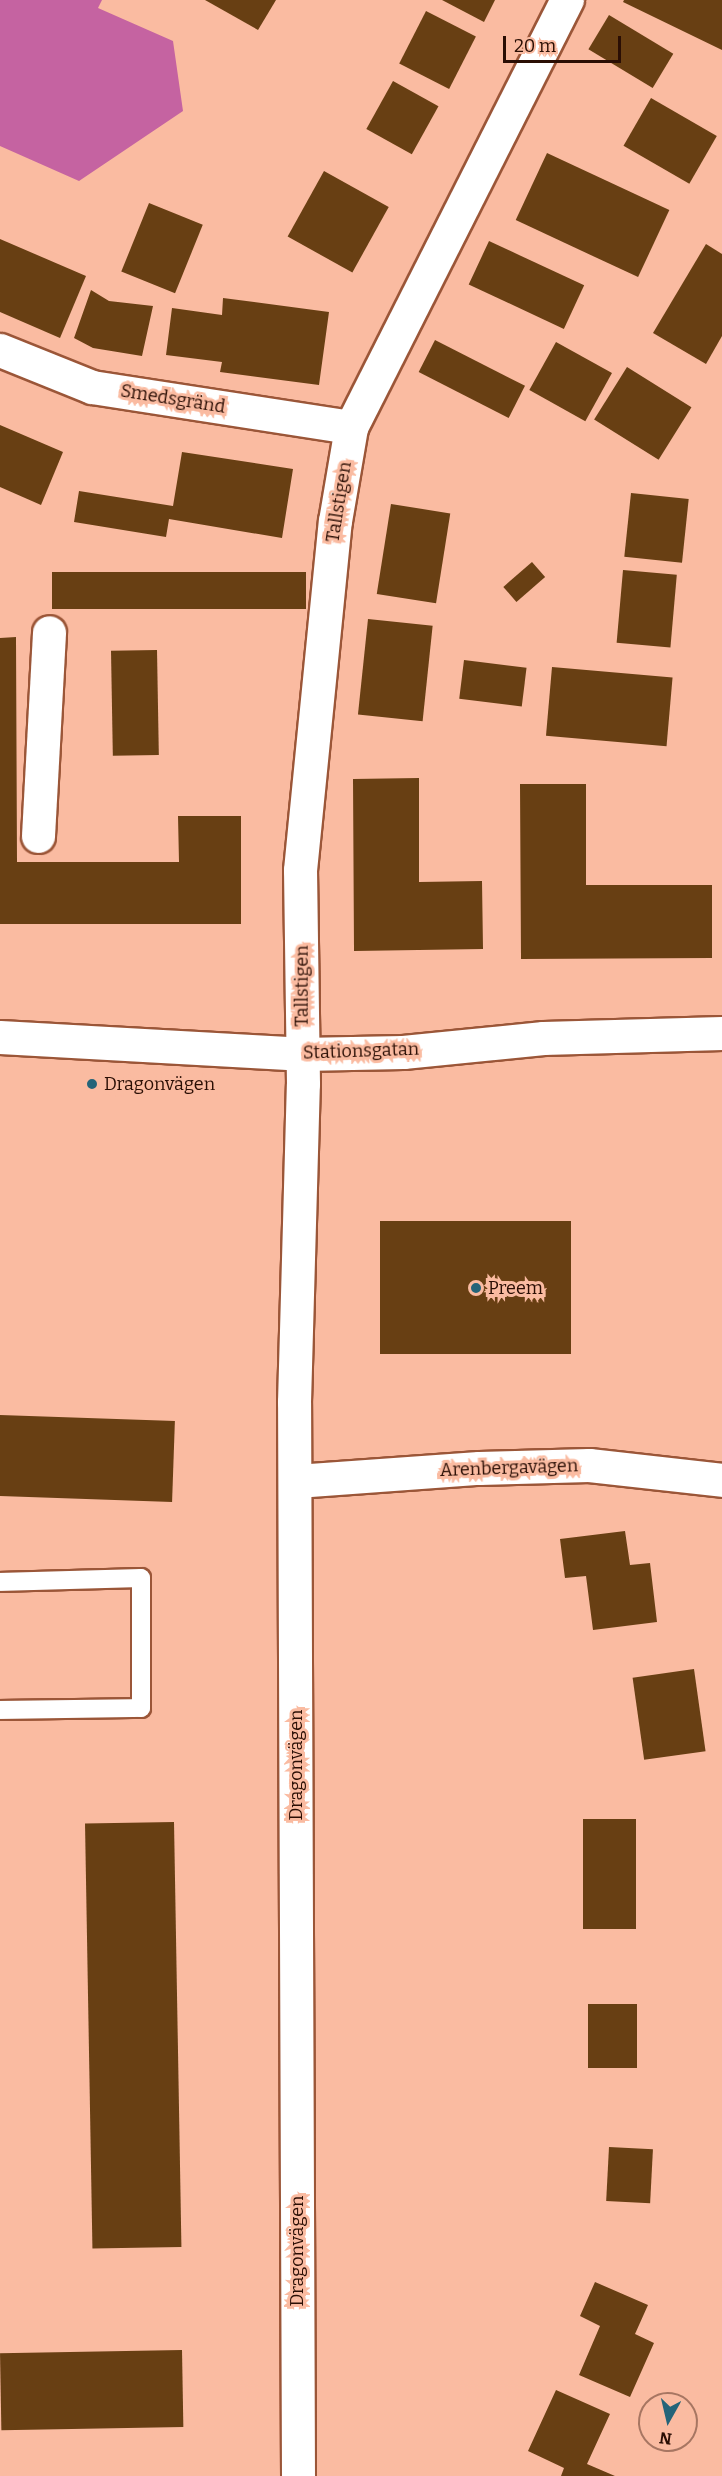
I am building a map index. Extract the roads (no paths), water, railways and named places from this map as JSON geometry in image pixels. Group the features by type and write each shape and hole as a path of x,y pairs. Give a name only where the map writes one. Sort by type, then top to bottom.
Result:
{"street":[{"name":"Tallstigen","path":"301,1054 300,870 335,520 351,427 567,0"},
{"name":"Smedsgränd","path":"0,350 92,387 351,427"},
{"path":"38,836 49,633"},
{"name":"Stationsgatan","path":"0,1037 301,1054 403,1052 543,1038 722,1033"},
{"name":"Dragonvägen","path":"298,2476 296,1481 301,1054"},
{"name":"Arenbergavägen","path":"296,1481 479,1468 588,1465 722,1480"}],"lane":[{"path":"0,1582 141,1578 141,1708 0,1710"}],"place":[{"name":"Dragonvägen","path":"92,1084"},
{"name":"Preem","path":"476,1288"}]}
